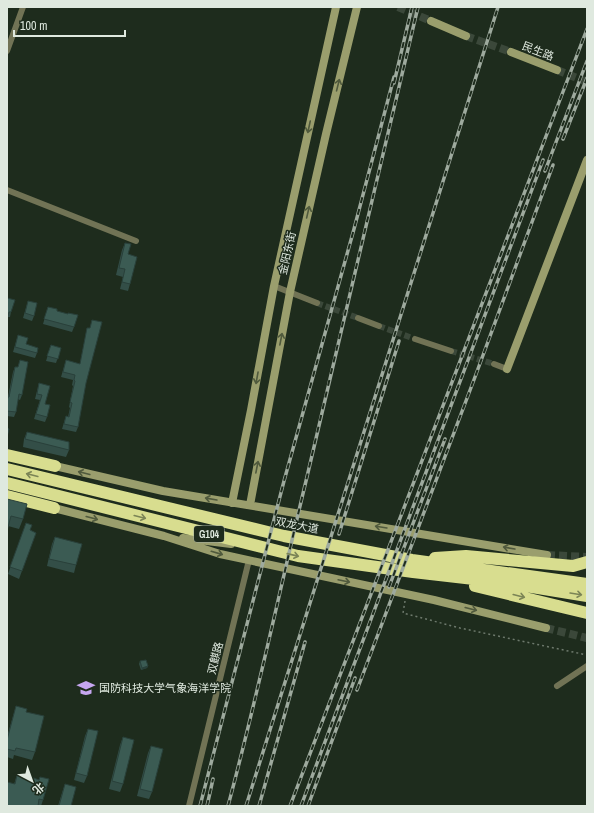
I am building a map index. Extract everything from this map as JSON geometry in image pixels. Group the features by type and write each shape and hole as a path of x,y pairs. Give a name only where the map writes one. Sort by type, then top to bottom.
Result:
{"highway":[{"path":"7,454 55,466"},
{"name":"双龙大道","path":"7,469 284,536 412,560 587,584"},
{"name":"G104","path":"7,483 298,556 413,572 510,593 587,613"},
{"path":"7,496 54,508"},
{"name":"G104","path":"412,560 466,556 573,566 587,562"},
{"path":"413,572 500,582 587,596"}],"street":[{"path":"7,51 23,7"},
{"name":"金阳东街","path":"232,503 274,286 336,7"},
{"name":"金阳东街","path":"250,505 290,292 357,7"},
{"path":"431,21 466,36"},
{"name":"民生路","path":"511,52 557,70"},
{"path":"494,364 507,369 587,160"},
{"path":"7,190 136,241"},
{"path":"274,286 317,303"},
{"path":"358,318 379,326"},
{"path":"415,340 451,351"},
{"path":"55,466 164,491 547,555"},
{"path":"54,508 164,536 220,554 406,594 546,628"},
{"path":"164,536 266,548"},
{"name":"双麒路","path":"189,806 249,560"},
{"path":"557,686 587,666"}],"path":[{"path":"406,594 403,613 460,628 587,655"}],"building":[{"path":"125,243 131,244 128,254 137,257 130,284 122,282 125,269 119,268"},
{"path":"7,298 15,300 7,320"},
{"path":"28,301 37,303 34,316 25,313"},
{"path":"48,307 68,314 78,315 74,327 44,319"},
{"path":"92,320 102,322 86,383 78,427 64,424 66,416 69,417 75,375 63,372 66,360 80,364 87,328 90,328"},
{"path":"18,335 28,338 26,344 38,348 37,353 15,347"},
{"path":"51,345 61,348 58,359 47,356"},
{"path":"20,360 28,362 22,395 19,394 16,412 7,411 7,401 15,367 18,367"},
{"path":"39,383 50,386 45,404 50,405 47,417 36,414 42,395 37,394"},
{"path":"27,432 69,442 69,450 25,439"},
{"path":"7,499 27,504 23,519 11,516 7,531"},
{"path":"26,523 32,525 30,530 36,533 22,571 10,567"},
{"path":"55,537 82,544 76,565 49,559"},
{"path":"146,660 148,666 142,668 140,661"},
{"path":"16,706 27,709 26,712 44,716 35,752 16,748 15,751 7,749 7,740"},
{"path":"88,729 98,731 87,776 76,773"},
{"path":"123,737 134,740 123,784 112,781"},
{"path":"151,746 163,749 152,792 140,789"},
{"path":"17,775 39,780 40,777 49,779 43,800 39,799 38,806 7,806 7,782 15,784"},
{"path":"65,784 76,787 71,806 59,806"}],"tunnel":[{"path":"398,7 431,21"},
{"path":"466,36 511,52"},
{"path":"557,70 587,82"},
{"path":"317,303 358,318"},
{"path":"379,326 415,339"},
{"path":"451,351 494,364"},
{"path":"547,555 587,557"},
{"path":"546,628 587,638"}],"railway":[{"path":"394,83 412,7"},
{"path":"228,806 259,684 333,362 418,7"},
{"path":"246,806 498,7"},
{"path":"290,806 587,29"},
{"path":"545,171 587,61"},
{"path":"200,806 284,481 354,229 394,77"},
{"path":"563,139 587,78"},
{"path":"301,806 543,160"},
{"path":"357,690 553,165"},
{"path":"339,534 399,341"},
{"path":"389,587 445,439"},
{"path":"259,806 305,642"},
{"path":"308,806 355,678"},
{"path":"207,806 213,779"}],"place":[{"name":"国防科技大学气象海洋学院","path":"86,688"}]}
